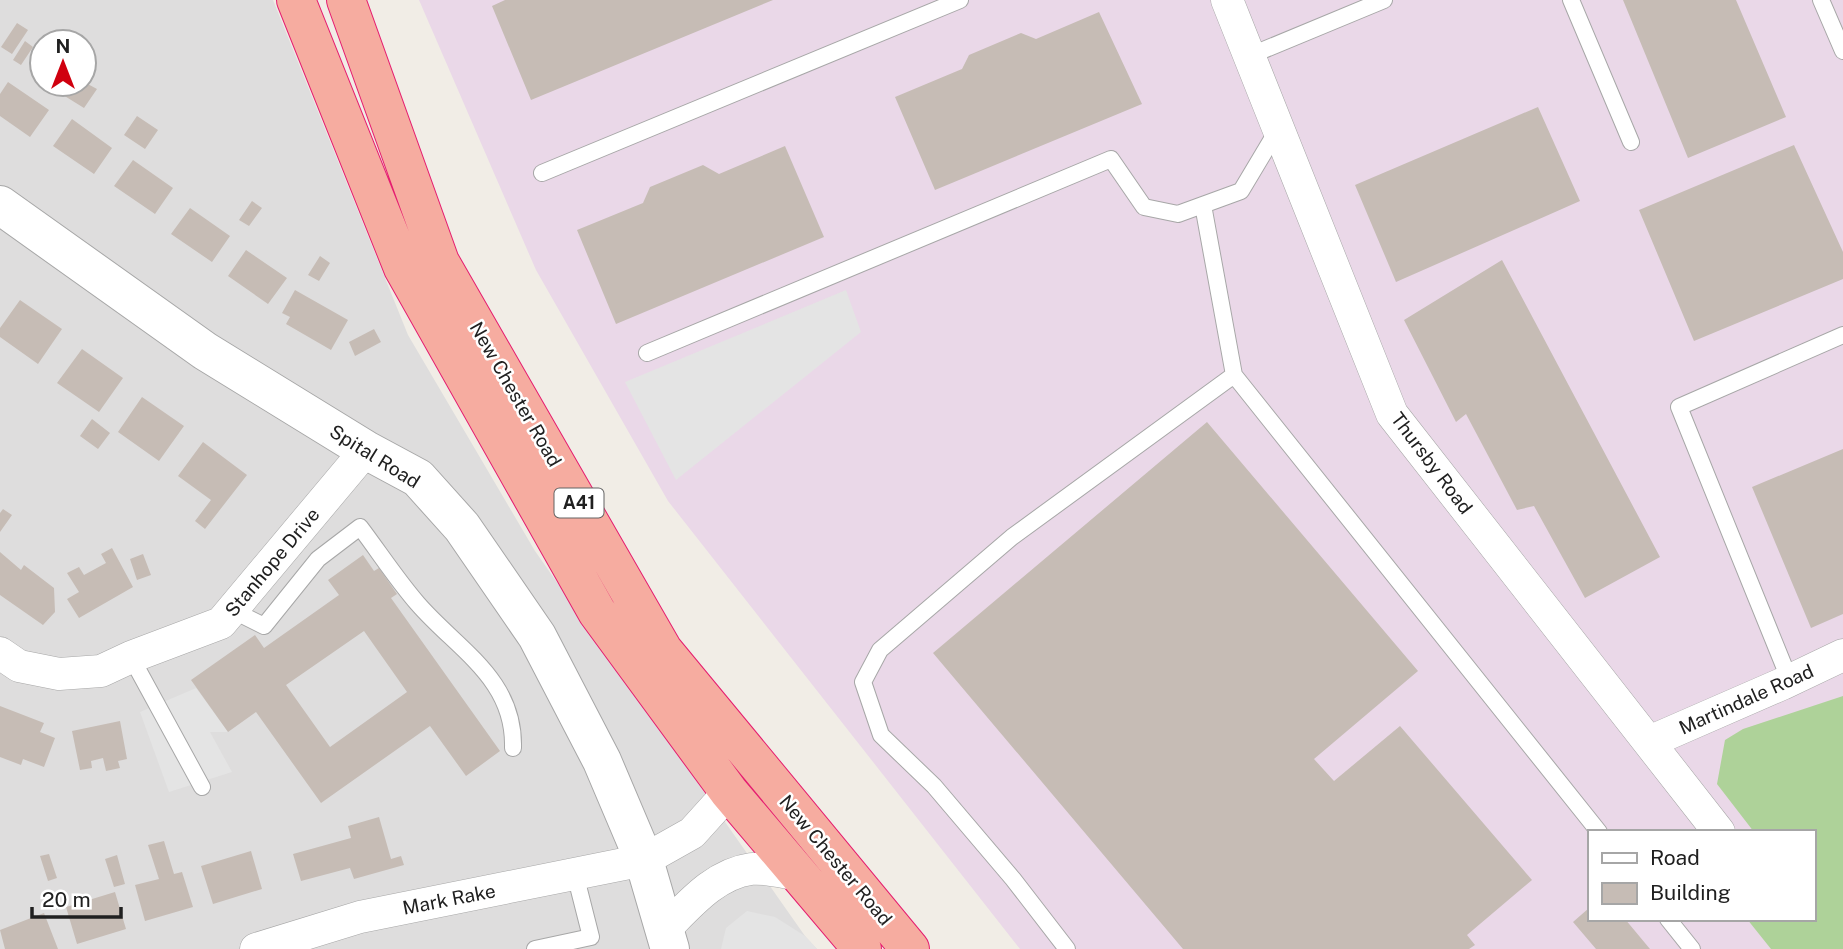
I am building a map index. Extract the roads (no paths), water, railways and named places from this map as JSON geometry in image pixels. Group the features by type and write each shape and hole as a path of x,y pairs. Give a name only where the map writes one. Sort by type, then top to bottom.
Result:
{"highway":[{"name":"New Chester Road","path":"296,0 404,268 597,612 729,792 862,949"},
{"name":"New Chester Road","path":"346,0 440,262 663,650 910,949"}],"street":[{"name":"Thursby Road","path":"1227,0 1392,414 1717,830"},
{"name":"Spital Road","path":"0,205 205,351 366,450 418,478 462,527 537,636 602,761 644,860 667,939"},
{"name":"Stanhope Drive","path":"0,653 19,666 59,674 101,671 221,623 232,610 300,554 366,450"},
{"name":"Martindale Road","path":"1649,741 1790,681 1843,655"},
{"name":"Mark Rake","path":"256,949 360,917 644,860 692,833 729,792"},
{"path":"667,939 696,897 723,877 752,868 801,875"}],"lane":[{"path":"542,173 960,0"},
{"path":"1249,56 1384,0"},
{"path":"1571,0 1631,142"},
{"path":"1821,0 1843,51"},
{"path":"646,353 1111,159 1144,207 1178,214 1241,191 1278,129"},
{"path":"1203,205 1234,375 1596,830"},
{"path":"1790,681 1679,407 1843,335"},
{"path":"1067,949 1013,879 934,786 881,735 863,682 880,650 1012,537 1234,375"},
{"path":"300,554 318,559 360,527 419,605 491,676 507,708 514,730 513,748"},
{"path":"131,657 202,787"},
{"path":"535,949 591,937 575,874"},
{"path":"1670,921 1692,949"}]}
